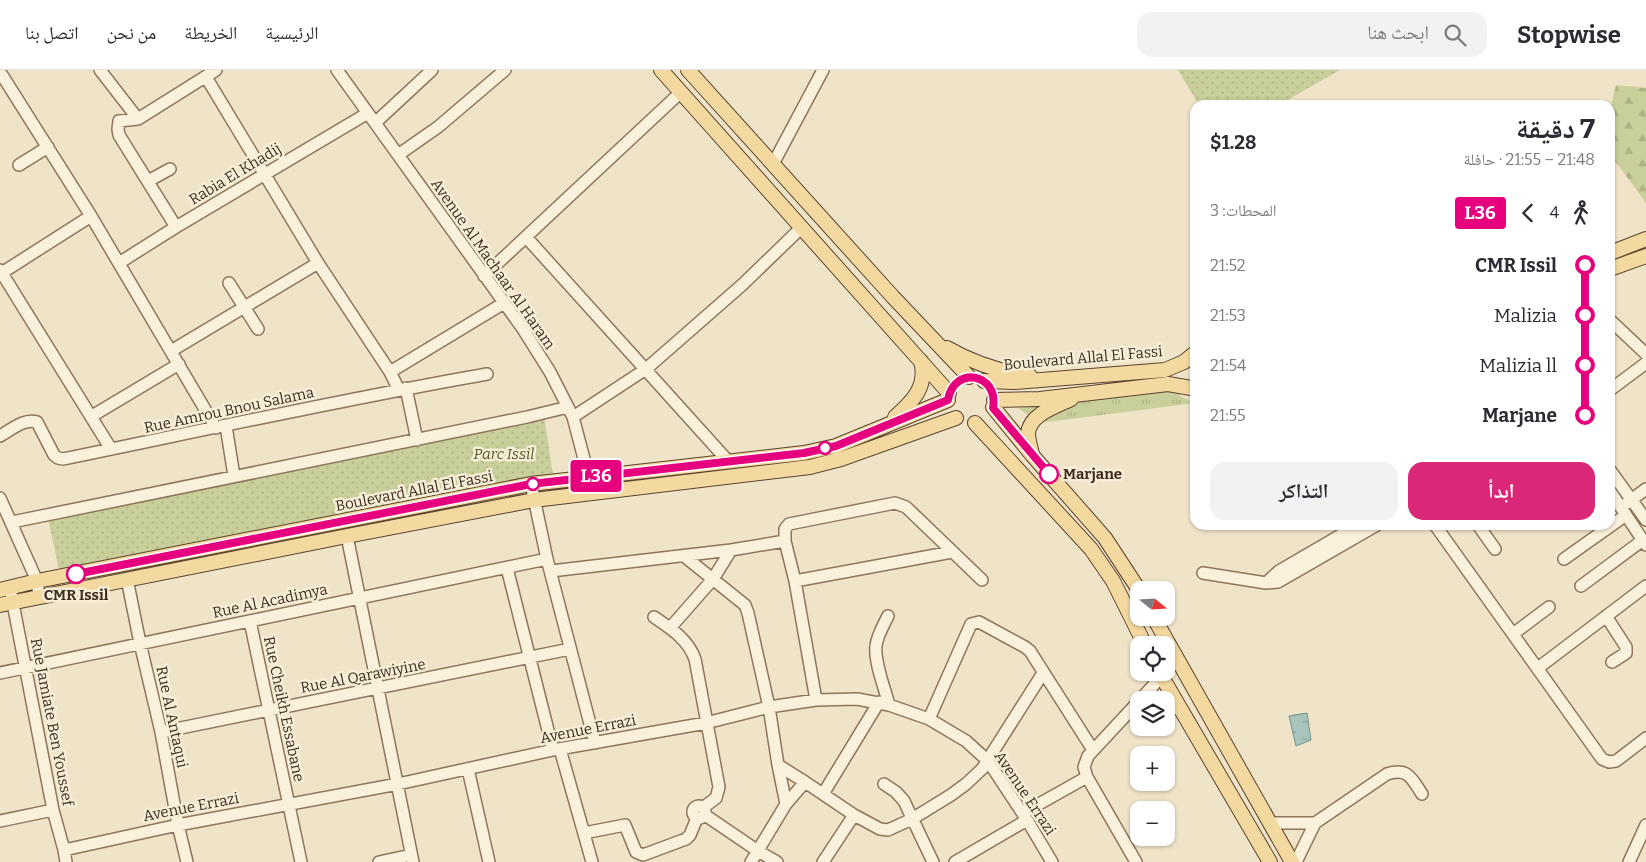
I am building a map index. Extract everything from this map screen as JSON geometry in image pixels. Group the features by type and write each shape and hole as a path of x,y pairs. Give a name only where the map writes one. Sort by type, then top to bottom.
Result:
{"main road":[{"path":"661,70 802,226 949,396"},
{"path":"688,70 969,377"},
{"path":"1615,251 1646,239"},
{"path":"1615,267 1646,256"},
{"path":"932,338 971,361 999,370 1030,376 1064,378"},
{"path":"1189,357 1182,369 1182,377 1190,386"},
{"name":"Boulevard Allal El Fassi","path":"984,381 1015,382 1165,370 1189,357"},
{"path":"885,426 906,408 918,393 923,377 921,362"},
{"path":"994,404 986,418 975,423 968,423 956,418 949,407 949,396 958,381 969,377 984,381 993,393 994,404 1032,455 1105,538 1133,581"},
{"path":"994,404 1168,384 1190,388"},
{"path":"1032,455 1028,432 1034,420 1049,409 1082,394"},
{"name":"Boulevard Allal El Fassi","path":"5,589 37,581 531,484 804,453 836,446 885,426 949,396"},
{"name":"Boulevard Allal El Fassi","path":"7,604 39,596 534,500 810,467 840,459 956,418"},
{"path":"975,423 1091,549 1113,581 1140,636"},
{"path":"1159,626 1292,862"},
{"path":"1164,681 1270,862"}],"street":[{"path":"176,227 118,129 119,121 138,119 216,70"},
{"name":"Avenue Al Machaar Al Haram","path":"337,70 504,303 550,372 571,412 593,492"},
{"path":"375,122 432,70"},
{"path":"398,155 438,127 505,70"},
{"path":"773,164 822,70"},
{"path":"104,72 138,119"},
{"path":"4,74 179,364 221,427 234,476"},
{"path":"206,77 318,263 402,389 417,440"},
{"path":"484,276 681,92"},
{"name":"Rabia El Khadij","path":"119,263 368,112"},
{"path":"19,165 48,147"},
{"path":"148,181 170,169"},
{"path":"91,216 1,272 111,449"},
{"path":"12,522 234,476 571,412 646,369 742,285 802,226"},
{"path":"526,236 728,461"},
{"path":"171,350 318,263"},
{"path":"229,283 258,329"},
{"path":"390,372 504,303"},
{"path":"1615,325 1646,354"},
{"path":"1615,386 1646,363"},
{"path":"92,416 179,364"},
{"name":"Rue Amrou Bnou Salama","path":"0,436 23,423 37,422 54,455 58,458 221,427 402,389 487,374"},
{"path":"1615,477 1646,520"},
{"path":"531,484 547,559 595,743"},
{"path":"1615,518 1646,489"},
{"path":"0,498 37,581 39,596"},
{"path":"1581,586 1644,542 1615,498"},
{"path":"816,700 795,581 785,541 785,530 789,524 895,503 906,507 982,580"},
{"path":"1266,583 1279,571 1349,530"},
{"path":"1203,573 1266,583 1278,582 1368,530"},
{"path":"1439,530 1602,759 1609,762 1616,761 1646,738"},
{"path":"1482,530 1495,549"},
{"path":"1564,559 1600,530"},
{"path":"347,536 412,859 379,862"},
{"path":"551,571 731,550 785,541"},
{"path":"670,628 713,579 731,550"},
{"path":"795,581 952,552"},
{"path":"684,556 745,605 769,707 786,804"},
{"name":"Rue Al Acadimya","path":"0,673 547,559"},
{"path":"507,568 530,658 584,833 590,861"},
{"name":"Rue Al Antaqui","path":"127,579 161,732 178,825 187,862"},
{"path":"1538,668 1646,586"},
{"name":"Rue Jamiate Ben Youssef","path":"5,589 7,604 26,668 53,810 65,856"},
{"path":"1513,634 1549,607"},
{"path":"823,794 884,703 876,646 888,616"},
{"path":"1606,616 1626,647 1626,653 1612,662"},
{"path":"584,833 625,824 636,852 642,855 686,840 702,813 716,798 719,787 695,659 691,648 670,628 654,617"},
{"name":"Rue Cheikh Essabane","path":"250,621 302,862"},
{"path":"929,719 971,624 979,622 1030,651 1092,750"},
{"name":"Rue Al Qarawiyine","path":"161,732 570,649"},
{"path":"778,765 854,815 884,830 888,830 912,819 966,784 982,769 1043,673"},
{"path":"1147,691 1155,681"},
{"name":"Avenue Errazi","path":"65,856 178,825 398,784 557,750 706,723 769,707 816,700 856,699 884,703 929,719 966,741 988,761 1052,862"},
{"path":"1130,710 1092,750 1084,768 1086,777 1136,862"},
{"path":"468,769 489,862"},
{"path":"1296,862 1315,824 1387,774 1398,771 1410,775 1422,794"},
{"path":"962,860 1086,777"},
{"path":"751,862 786,804 806,782"},
{"path":"884,784 900,795 933,862"},
{"path":"0,821 53,810"},
{"path":"702,813 777,862"},
{"path":"823,862 854,815"},
{"path":"1270,823 1315,824"},
{"path":"1629,862 1646,825"}],"green space":[{"path":"1178,70 1340,70 1288,100 1196,100"},
{"path":"1616,85 1646,88 1646,203 1615,161 1615,100 1612,100"},
{"path":"1172,388 1182,397 1190,401 1190,404 1040,423 1018,408"},
{"name":"Parc Issil","path":"544,416 553,475 59,569 48,519"}],"water":[{"path":"1307,713 1311,740 1296,746 1289,716"}],"bus line":[{"name":"L36","path":"76,574 531,484 804,453 836,446 948,400 953,386 958,381 969,377 978,378 990,386 994,400 993,408 1049,474"}],"place":[{"name":"Marjane","path":"1049,474"},
{"name":"CMR Issil","path":"76,574"}]}
